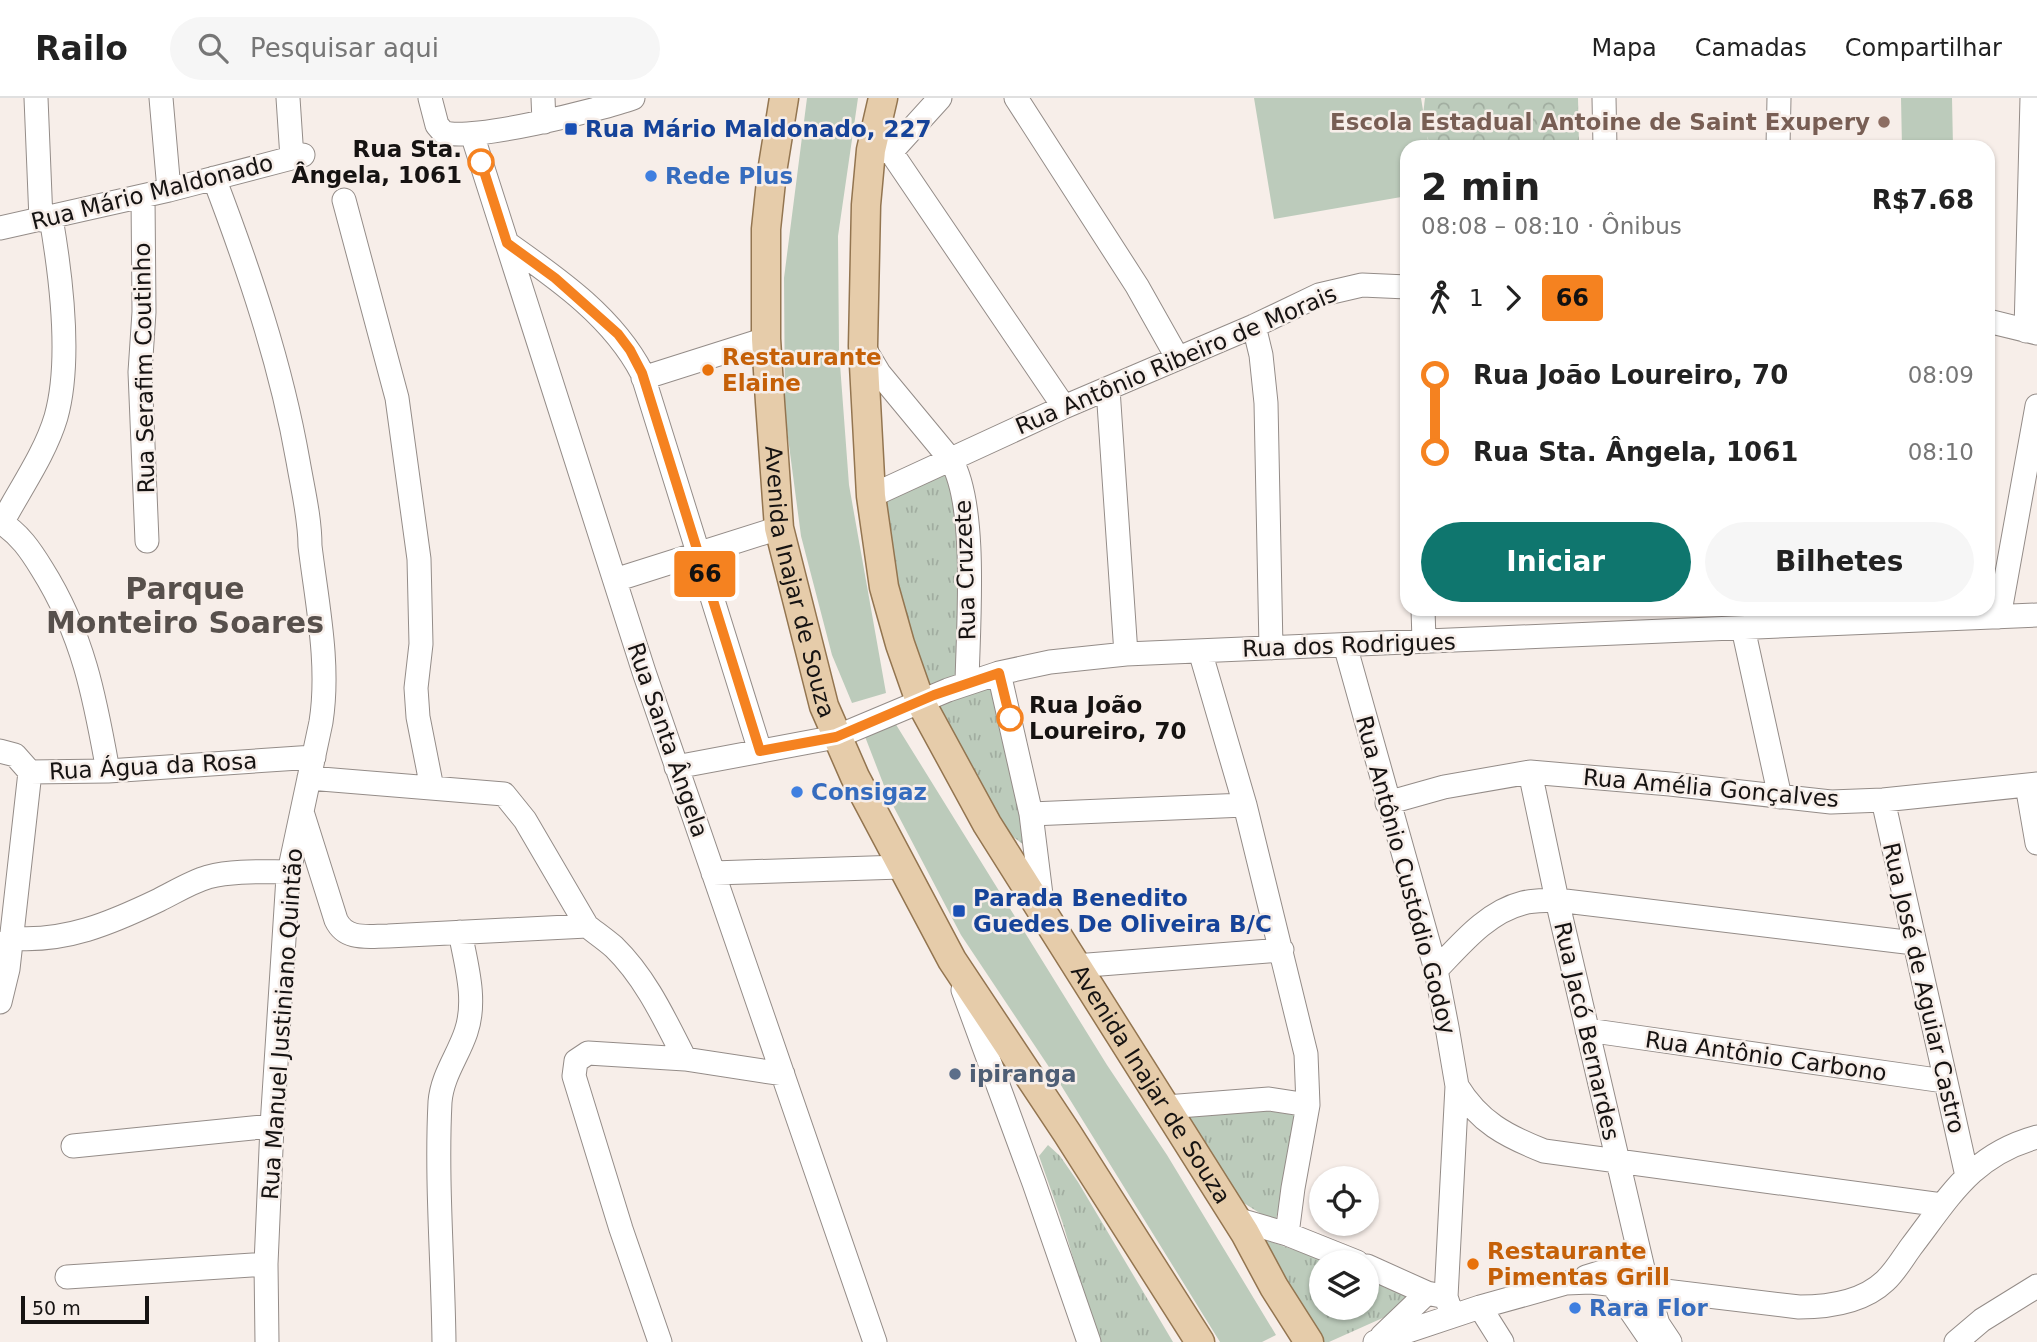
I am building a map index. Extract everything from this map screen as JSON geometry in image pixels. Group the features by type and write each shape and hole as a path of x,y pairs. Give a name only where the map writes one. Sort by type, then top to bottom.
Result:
{"main road":[{"name":"Avenida Inajar de Souza","path":"784,98 766,229 766,340 779,528 821,693 836,737 901,867 952,960 1060,1122 1200,1342"},
{"name":"Avenida Inajar de Souza","path":"883,98 881,151 866,205 863,346 871,496 884,587 920,701 987,824 1044,918 1166,1107 1310,1342"}],"street":[{"path":"36,98 46,219 60,298 63,381 56,418 45,444 1,523 21,539 32,553 62,604 91,680 108,771"},
{"path":"160,98 169,190"},
{"name":"Rua Mário Maldonado","path":"0,228 169,190 298,157 288,98"},
{"path":"430,98 437,125 443,132 461,135 544,122 633,98"},
{"path":"543,98 544,122"},
{"path":"940,98 881,151 1063,407"},
{"path":"1016,98 1137,286 1177,357"},
{"path":"1604,98 1605,140"},
{"path":"1778,140 1779,98"},
{"path":"1995,323 2032,332 2032,98"},
{"name":"Rua Santa Ângela","path":"472,134 676,766 875,1342"},
{"name":"Rua Manuel Justiniano Quintão","path":"214,178 245,261 290,417 310,527 325,684 321,722 289,872 272,1126 266,1264 267,1342"},
{"name":"Rua Serafim Coutinho","path":"143,195 144,312 140,372 147,541"},
{"path":"344,200 389,363 398,409 420,572 421,644 416,688 418,717 432,788"},
{"path":"507,243 555,278 618,334 630,350 643,378 760,751"},
{"name":"Rua Antônio Ribeiro de Morais","path":"871,496 1063,407 1254,326 1319,295 1362,285 1400,287"},
{"path":"1254,326 1261,355 1266,403 1271,648"},
{"path":"643,378 766,340"},
{"path":"863,346 879,373 951,460"},
{"path":"1108,389 1126,654"},
{"path":"1999,617 2034,438 2037,406"},
{"name":"Rua Cruzete","path":"951,460 959,473 968,542 967,682"},
{"path":"615,580 779,528"},
{"name":"Rua dos Rodrigues","path":"676,766 836,737 967,682 1050,662 1126,654 2037,615"},
{"path":"1423,616 1424,641"},
{"path":"1743,628 1780,797"},
{"name":"Rua Antônio Custódio Godoy","path":"1345,645 1387,803 1436,970 1457,1086 1442,1302"},
{"path":"1200,651 1245,805 1306,1054 1308,1105 1287,1234"},
{"path":"999,673 1031,814 1044,918"},
{"name":"Rua Água da Rosa","path":"0,751 15,755 30,772 312,768 432,788 504,793 525,820 587,926"},
{"path":"0,1002 8,970 30,772"},
{"name":"Rua Amélia Gonçalves","path":"1387,803 1444,787 1530,772 1670,783 1831,802 1883,800 2032,784"},
{"name":"Rua Jacó Bernardes","path":"1530,772 1557,900 1648,1290 1658,1324 1670,1342"},
{"path":"2032,784 2037,844"},
{"name":"Rua José de Aguiar Castro","path":"1883,800 1967,1176"},
{"path":"1031,814 1245,805"},
{"path":"302,810 336,920 345,932 355,936 587,926 614,947 631,967 649,992 685,1059"},
{"path":"713,873 901,867"},
{"path":"10,938 32,940 66,936 108,924 207,878 225,874 289,872"},
{"path":"1436,970 1500,911 1525,902 1557,900 1914,943"},
{"path":"444,1342 440,1099 443,1081 466,1033 470,1017 468,972 460,932"},
{"path":"1075,966 1282,950"},
{"path":"952,960 1089,1342"},
{"name":"Rua Antônio Carbono","path":"1587,1030 1944,1081"},
{"path":"660,1342 621,1229 574,1076 574,1067 580,1056 588,1053 685,1059 783,1074"},
{"path":"1457,1086 1468,1105 1488,1123 1518,1141 1544,1151 1942,1205"},
{"path":"1166,1107 1269,1099 1308,1105"},
{"path":"73,1146 272,1126"},
{"path":"1566,1283 1591,1282 1799,1307 1822,1307 1854,1300 1884,1282 1942,1205 1989,1156 2016,1143 2037,1137"},
{"path":"1236,1219 1287,1234 1327,1250"},
{"path":"1379,1272 1442,1302 1480,1307 1641,1260"},
{"path":"67,1277 266,1264"},
{"path":"1614,1285 1652,1342"},
{"path":"1956,1342 1982,1320 2037,1286"},
{"path":"1374,1342 1442,1302"},
{"path":"1374,1342 1394,1326 1442,1302"},
{"path":"1480,1307 1502,1342"}],"green space":[{"path":"807,98 858,98 838,236 839,351 849,485 886,693 852,703 832,655 801,536 785,415 784,278"},
{"path":"1254,98 1421,98 1428,140 1400,140 1400,197 1274,219"},
{"path":"1425,98 1578,98 1579,140 1428,140 1422,123"},
{"path":"1901,98 1952,98 1953,140 1902,140"},
{"path":"950,462 958,474 967,683 917,693 871,496"},
{"path":"987,682 995,695 1023,824 1024,845 1008,833 937,723 940,706 957,692"},
{"path":"895,723 1107,1065 1167,1155 1276,1335 1262,1342 1220,1342 1059,1082 961,935 888,796 864,734"},
{"path":"1243,1107 1301,1116 1275,1223 1222,1189 1176,1116"},
{"path":"1048,1145 1060,1156 1078,1182 1173,1342 1098,1342 1063,1224 1039,1156"},
{"path":"1248,1234 1309,1255 1309,1320 1378,1320 1329,1342 1312,1342"},
{"path":"1379,1281 1415,1297 1396,1312 1379,1320"}],"bus line":[{"name":"66","path":"481,162 507,243 555,278 618,334 642,373 760,751 836,737 967,682 999,673 1010,718"}],"place":[{"name":"Escola Estadual Antoine de Saint Exupery","path":"1884,122"},
{"name":"Rua Mário Maldonado, 227","path":"571,129"},
{"name":"Rua Sta. Ângela, 1061","path":"481,162"},
{"name":"Rede Plus","path":"651,176"},
{"name":"Restaurante Elaine","path":"708,370"},
{"name":"Rua João Loureiro, 70","path":"1010,718"},
{"name":"Consigaz","path":"797,792"},
{"name":"Parada Benedito Guedes De Oliveira B/C","path":"959,911"},
{"name":"ipiranga","path":"955,1074"},
{"name":"Restaurante Pimentas Grill","path":"1473,1264"},
{"name":"Rara Flor","path":"1575,1308"}],"district":[{"name":"Parque Monteiro Soares","path":"185,606"}]}
